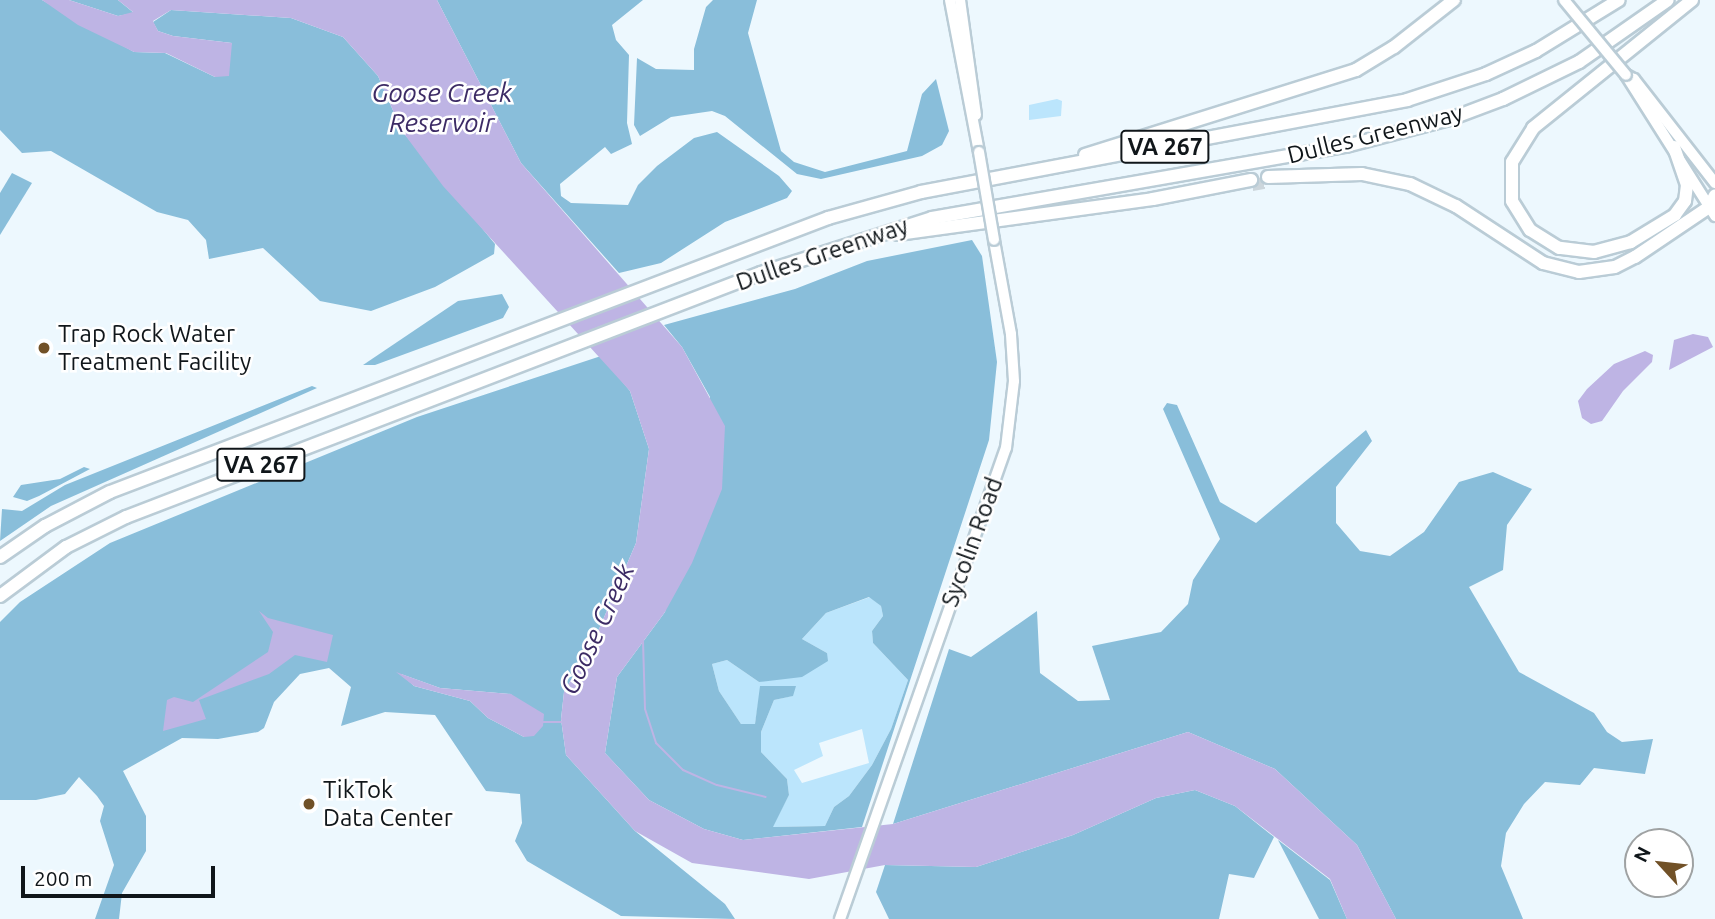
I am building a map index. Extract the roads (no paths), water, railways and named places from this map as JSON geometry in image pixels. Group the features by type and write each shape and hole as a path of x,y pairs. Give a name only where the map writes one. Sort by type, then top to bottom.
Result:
{"highway":[{"path":"1038,170 1305,86 1377,59 1454,0"},
{"name":"Dulles Greenway","path":"0,557 45,526 110,492 699,265 879,202 1407,100 1516,60 1619,0"},
{"name":"Dulles Greenway","path":"0,596 47,559 107,525 712,292 839,247 932,218 1346,146 1429,125 1503,99 1578,62 1668,0"},
{"path":"1674,147 1685,178 1685,201 1675,215 1631,242 1594,252 1559,248 1530,230 1512,201 1512,162 1533,128 1692,0"},
{"path":"1280,98 1305,86"},
{"path":"1250,102 1264,103"},
{"path":"1268,179 1289,175 1362,174 1410,184 1456,206 1543,263 1579,272 1615,267 1635,257 1712,212 1715,195"},
{"path":"839,247 1252,182"}],"main road":[{"name":"Sycolin Road","path":"840,919 1006,448 1012,417 1011,334 950,0"},
{"name":"Sycolin Road","path":"960,0 978,152"},
{"path":"1564,0 1626,75 1674,147 1712,212"},
{"path":"1626,75 1634,79 1715,183"}],"water":[{"name":"Goose Creek Reservoir","path":"42,0 69,0 118,16 133,12 118,0 437,0 521,163 682,347 725,426 722,489 692,563 665,612 617,677 605,753 649,800 704,829 743,840 893,824 1188,732 1275,769 1357,845 1396,919 1347,919 1330,879 1235,806 1195,790 1156,798 1073,835 976,867 885,865 809,879 692,863 635,831 566,755 561,719 564,692 596,636 636,543 649,449 630,391 443,186 402,131 378,76 343,37 291,18 171,10 153,21 158,31 173,36 232,43 229,76 215,77 166,53 134,52 78,25"},
{"path":"1693,334 1708,337 1713,347 1669,370 1674,340"},
{"path":"1645,351 1653,355 1652,362 1623,391 1602,421 1591,424 1582,418 1578,401 1587,389 1614,364"},
{"path":"259,611 268,618 333,635 327,662 295,655 269,674 199,700 206,719 163,731 167,700 174,697 193,702 268,652 273,632"},
{"path":"396,672 440,688 511,694 544,714 543,726 534,736 524,737 488,718 470,701 414,686"}],"waterway":[{"path":"643,641 645,709 656,743 683,770 717,785 766,797"},
{"path":"543,722 561,722"}],"tunnel":[{"path":"1252,185 1269,182"}],"place":[{"name":"Trap Rock Water Treatment Facility","path":"44,348"},
{"name":"TikTok Data Center","path":"309,804"}],"water label":[{"name":"Goose Creek","path":"597,629"}]}
